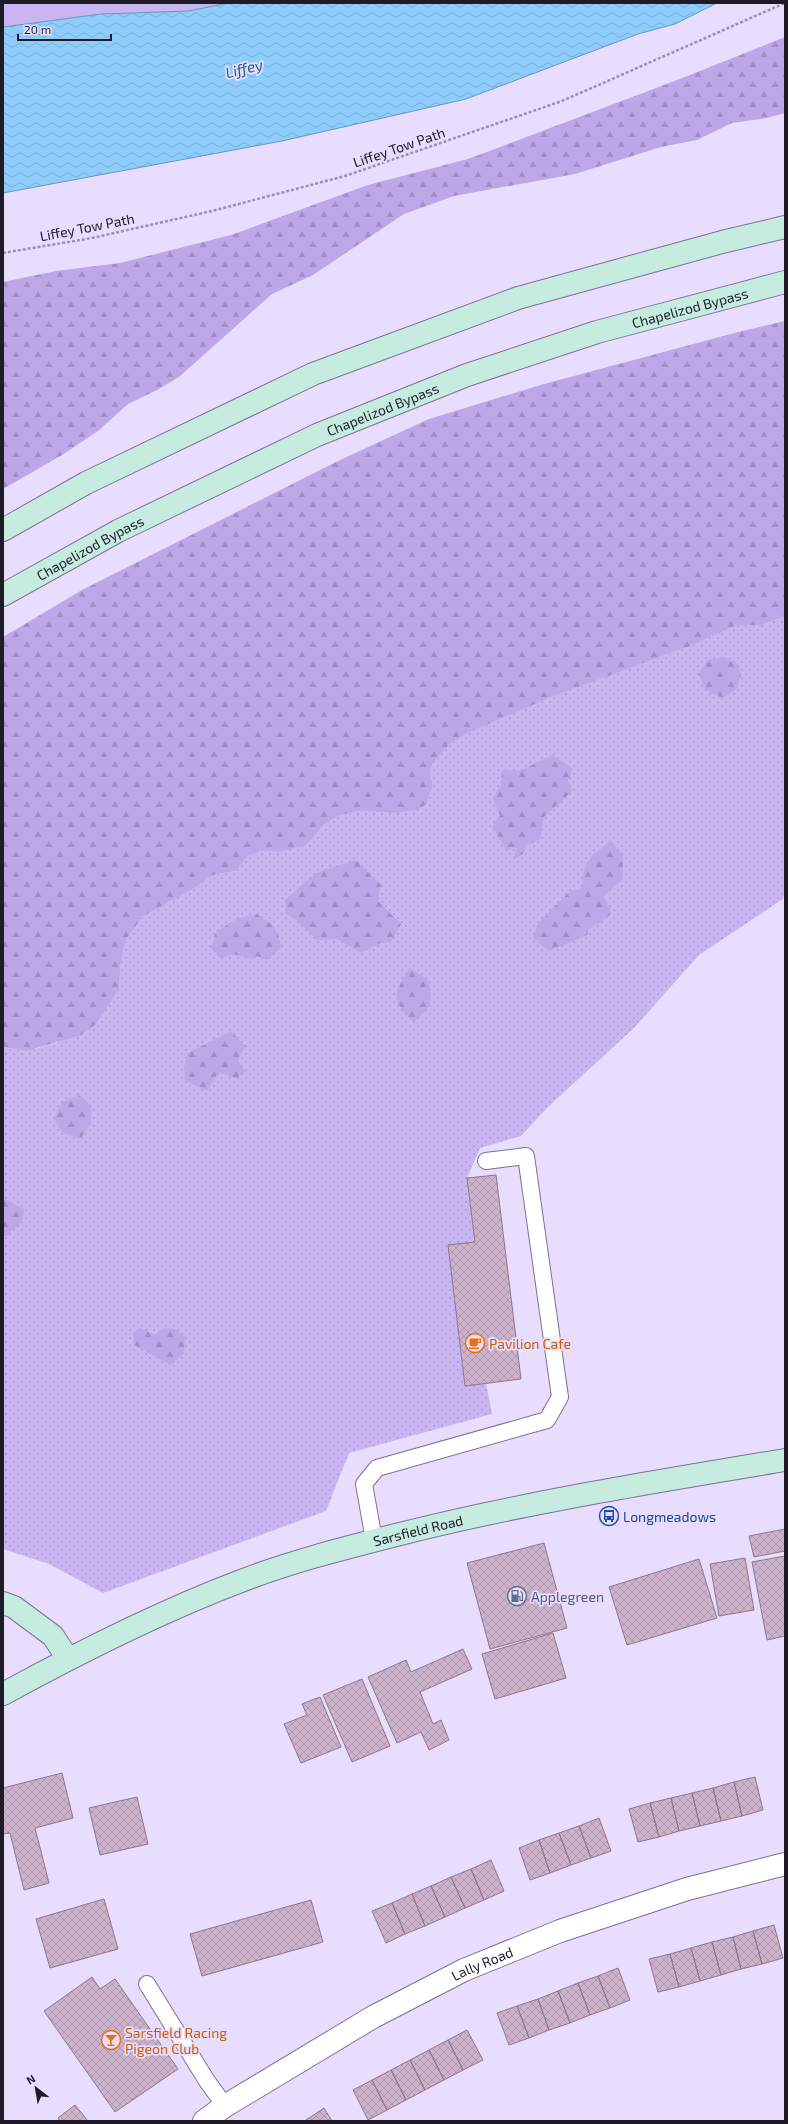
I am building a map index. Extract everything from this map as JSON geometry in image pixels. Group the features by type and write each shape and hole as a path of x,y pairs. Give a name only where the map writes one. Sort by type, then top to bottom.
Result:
{"main road":[{"path":"3,530 86,483 314,374 518,298 722,242 785,227"},
{"name":"Chapelizod Bypass","path":"3,595 118,530 324,432 467,375 597,332 785,282"},
{"name":"Sarsfield Road","path":"3,1694 68,1659 158,1615 242,1580 338,1549 472,1516 785,1460"},
{"path":"3,1603 14,1607 53,1636 68,1659"}],"street":[{"name":"Lally Road","path":"204,2121 225,2106 373,2017 464,1970 560,1931 672,1894 785,1864"}],"lane":[{"path":"374,1540 364,1484 377,1468 547,1420 560,1397 526,1156 486,1162"},
{"path":"147,1984 207,2081 225,2106"}],"path":[{"name":"Liffey Tow Path","path":"3,254 92,238 212,212 345,176 562,101 785,3"}],"shaded area":[{"path":"3,3 228,3 189,11 101,14 3,27"},
{"path":"785,616 785,888 783,899 699,955 634,1028 548,1107 521,1136 480,1148 467,1178 475,1242 448,1246 465,1386 486,1383 492,1414 349,1453 326,1511 103,1593 49,1564 3,1549 3,1047 27,1051 57,1043 107,1006 119,989 121,961 126,940 142,917 195,888 213,875 236,871 248,856 261,851 278,852 317,833 324,825 338,816 359,811 397,813 417,810 427,804 433,785 430,772 433,763 449,745 466,734 554,696 693,645 737,625 762,625"}],"green space":[{"path":"785,37 785,113 767,118 732,123 697,140 661,147 575,174 454,196 404,214 313,275 272,294 179,377 128,404 98,431 62,455 3,489 3,282 56,271 120,263 231,235 368,185 468,159 685,77"},
{"path":"785,321 785,616 762,625 737,625 693,645 554,696 466,734 449,745 433,763 430,772 433,785 427,804 417,810 397,813 359,811 338,816 324,825 306,845 278,852 261,851 248,856 236,871 213,875 195,888 142,917 126,940 121,961 119,989 95,1025 81,1035 27,1051 3,1047 3,637 82,590 338,461 429,419 544,384 742,331"},
{"path":"724,657 737,663 741,675 737,689 722,698 705,689 699,674 707,660"},
{"path":"552,755 573,769 568,780 572,791 544,817 540,839 528,845 524,853 514,859 517,848 506,849 492,827 500,815 493,798 501,786 502,770 520,771"},
{"path":"611,841 623,855 623,879 603,897 611,908 609,916 589,929 587,935 549,951 533,938 537,925 568,893 583,887 584,871 589,860 598,850"},
{"path":"356,860 381,885 378,901 401,924 391,942 380,943 361,953 337,939 317,940 296,920 286,914 285,900 316,873"},
{"path":"256,914 274,927 281,947 267,960 257,956 251,959 234,954 220,958 211,948 216,932 236,919"},
{"path":"410,968 428,980 431,994 430,1004 424,1013 413,1022 400,1007 396,996 400,985"},
{"path":"231,1031 245,1046 238,1061 245,1071 236,1079 219,1072 207,1091 185,1081 184,1067 188,1053"},
{"path":"79,1095 91,1106 91,1124 80,1139 62,1132 54,1119 62,1102"},
{"path":"5,1199 24,1209 22,1222 6,1236 3,1236 3,1200"},
{"path":"140,1328 154,1335 164,1328 174,1329 185,1336 184,1353 171,1365 134,1345 133,1333"}],"water":[{"name":"Liffey","path":"228,3 717,3 675,24 638,34 466,99 282,141 3,193 3,27 101,14 189,11"}],"building":[{"path":"496,1175 521,1379 465,1386 448,1245 475,1242 467,1178"},
{"path":"785,1529 785,1551 754,1557 749,1536"},
{"path":"544,1543 567,1628 490,1649 467,1563"},
{"path":"785,1556 785,1636 767,1640 752,1562"},
{"path":"745,1558 754,1610 719,1616 710,1564"},
{"path":"699,1559 717,1618 627,1645 609,1587"},
{"path":"553,1633 566,1678 495,1699 482,1654"},
{"path":"463,1649 472,1669 420,1692 433,1724 441,1720 449,1740 429,1750 421,1732 397,1743 368,1677 406,1660 411,1672"},
{"path":"362,1679 390,1746 352,1762 323,1695"},
{"path":"320,1697 341,1747 301,1763 284,1724 307,1715 302,1704"},
{"path":"62,1773 73,1818 35,1828 49,1883 24,1890 10,1833 3,1834 3,1788"},
{"path":"755,1777 763,1810 742,1816 734,1782"},
{"path":"734,1782 742,1816 721,1821 713,1788"},
{"path":"713,1788 721,1821 700,1826 692,1793"},
{"path":"692,1793 700,1826 679,1831 671,1798"},
{"path":"137,1797 148,1844 100,1855 89,1808"},
{"path":"671,1798 679,1831 659,1837 650,1803"},
{"path":"650,1803 659,1837 638,1842 629,1809"},
{"path":"599,1818 611,1851 591,1858 579,1826"},
{"path":"579,1826 591,1858 571,1865 559,1833"},
{"path":"559,1833 571,1865 550,1873 539,1840"},
{"path":"539,1840 550,1873 530,1880 519,1848"},
{"path":"491,1860 504,1891 484,1900 471,1869"},
{"path":"471,1869 484,1900 465,1908 451,1877"},
{"path":"451,1877 465,1908 445,1917 431,1886"},
{"path":"431,1886 445,1917 425,1926 412,1894"},
{"path":"412,1894 425,1926 405,1934 392,1903"},
{"path":"104,1899 118,1949 50,1968 36,1919"},
{"path":"311,1900 323,1942 202,1976 190,1934"},
{"path":"392,1903 405,1934 386,1943 372,1911"},
{"path":"774,1925 783,1958 762,1964 753,1931"},
{"path":"753,1931 762,1964 741,1969 733,1937"},
{"path":"733,1937 741,1969 721,1975 712,1942"},
{"path":"712,1942 721,1975 700,1981 691,1948"},
{"path":"691,1948 700,1981 679,1987 670,1954"},
{"path":"670,1954 679,1987 658,1992 649,1959"},
{"path":"618,1968 630,2000 610,2008 598,1976"},
{"path":"598,1976 610,2008 590,2015 578,1983"},
{"name":"Sarsfield Racing Pigeon Club","path":"92,1977 100,1989 115,1979 178,2069 115,2112 44,2011"},
{"path":"578,1983 590,2015 570,2023 558,1991"},
{"path":"558,1991 570,2023 549,2030 538,1999"},
{"path":"538,1999 549,2030 529,2038 517,2006"},
{"path":"517,2006 529,2038 509,2045 497,2013"},
{"path":"467,2030 483,2060 463,2070 448,2040"},
{"path":"448,2040 463,2070 444,2080 429,2050"},
{"path":"429,2050 444,2080 425,2090 410,2060"},
{"path":"410,2060 425,2090 406,2100 391,2070"},
{"path":"391,2070 406,2100 387,2110 372,2080"},
{"path":"372,2080 387,2110 368,2120 353,2090"},
{"path":"75,2105 88,2121 60,2121 58,2118"},
{"path":"324,2108 332,2121 306,2121 306,2120"}],"place":[{"name":"Pavilion Cafe","path":"475,1343"},
{"name":"Longmeadows","path":"609,1516"},
{"name":"Applegreen","path":"517,1596"},
{"name":"Sarsfield Racing Pigeon Club","path":"111,2040"}]}
